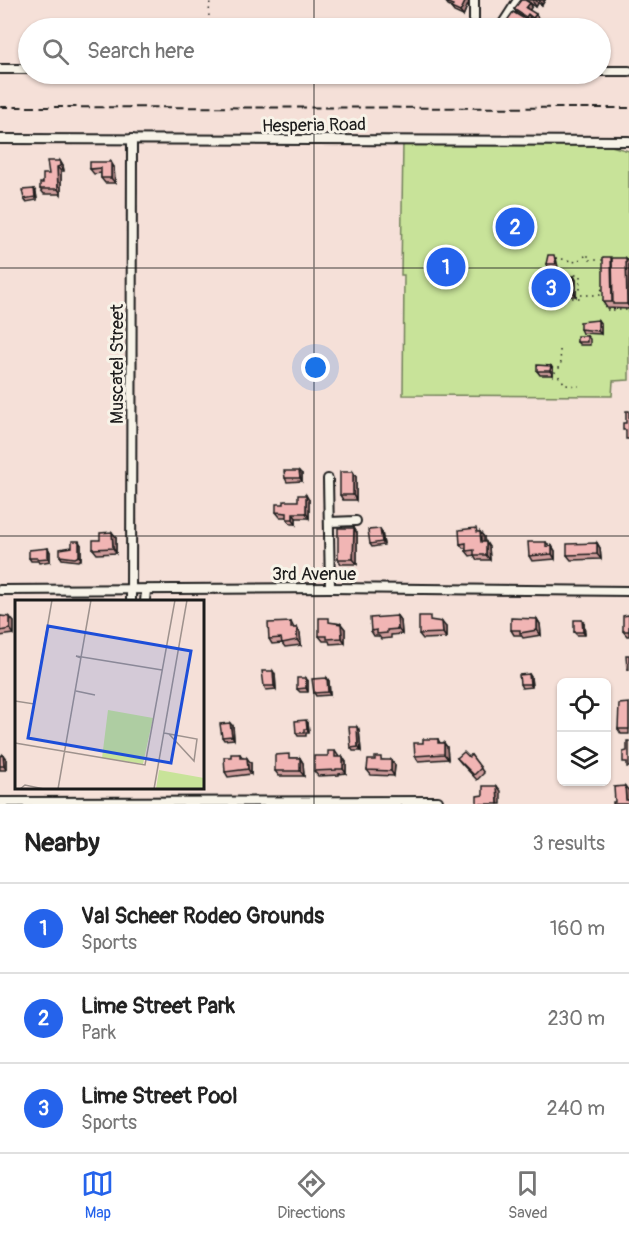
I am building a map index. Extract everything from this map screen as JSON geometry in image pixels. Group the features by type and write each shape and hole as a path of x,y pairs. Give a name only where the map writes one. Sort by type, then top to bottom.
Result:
{"street":[{"path":"474,0 474,18"},
{"path":"506,18 518,0"},
{"path":"0,69 18,69"},
{"path":"611,71 629,71"},
{"name":"Hesperia Road","path":"0,139 629,141"},
{"name":"Muscatel Street","path":"131,600 132,139"},
{"path":"328,479 330,588"},
{"path":"329,522 356,521"},
{"name":"3rd Avenue","path":"0,590 330,588 629,591"},
{"path":"145,600 146,590"},
{"path":"0,802 438,802"}],"path":[{"path":"209,18 210,0"},
{"path":"562,259 576,262 588,254 588,260 604,261"},
{"path":"566,298 580,298 580,275 569,275"},
{"path":"580,295 600,295 604,281"},
{"path":"607,310 629,310"},
{"path":"560,350 561,366 555,372 566,385 579,386"}],"green space":[{"path":"403,143 604,144 629,151 629,380 613,381 612,396 403,395 404,275 401,275"}],"building":[{"path":"447,0 466,0 460,12 451,8 453,5 446,2"},
{"path":"521,0 530,3 526,8 536,14 533,18 528,14 526,17 514,9"},
{"path":"513,12 523,18 509,18"},
{"path":"47,161 60,161 60,166 57,167 58,189 40,189 43,174 49,174"},
{"path":"90,162 111,162 111,178 101,178 101,168 90,169"},
{"path":"34,189 35,197 24,199 22,190"},
{"path":"548,255 554,255 556,264 546,264"},
{"path":"603,257 611,257 612,302 603,302"},
{"path":"612,258 626,258 627,304 613,304"},
{"path":"574,276 574,293 564,293 564,277"},
{"path":"598,320 598,331 580,329 580,322"},
{"path":"577,336 587,336 587,342 577,342"},
{"path":"537,365 551,366 550,371 537,371"},
{"path":"626,411 629,411 629,439 626,439 626,430 623,430 623,423 626,423"},
{"path":"284,471 299,471 300,478 285,478"},
{"path":"340,472 353,472 353,495 340,495"},
{"path":"298,495 306,495 306,513 293,513 293,519 287,519 287,513 276,512 276,504 284,504 284,501 298,501"},
{"path":"338,528 354,528 353,559 338,559"},
{"path":"476,528 477,532 480,532 481,542 486,542 486,555 474,555 474,550 466,551 466,543 460,544 459,530"},
{"path":"380,529 382,542 370,544 368,530"},
{"path":"112,532 113,548 93,549 93,540 100,540 100,533"},
{"path":"72,541 79,541 79,556 75,558 60,556 60,549 72,547"},
{"path":"528,542 546,542 546,547 552,546 552,554 529,556"},
{"path":"597,543 597,554 567,555 567,544"},
{"path":"48,548 48,558 29,558 29,550"},
{"path":"629,615 629,631 623,631 623,616"},
{"path":"0,616 10,617 10,629 0,631"},
{"path":"397,616 398,629 377,634 377,630 371,631 370,618"},
{"path":"419,616 430,616 430,620 442,622 443,633 419,634"},
{"path":"319,618 329,618 329,622 341,624 342,638 327,639 327,636 319,636"},
{"path":"511,618 537,619 537,630 520,633 520,630 511,630"},
{"path":"574,620 582,620 583,632 574,632"},
{"path":"291,622 291,628 297,628 297,640 282,643 281,638 269,639 268,623"},
{"path":"626,655 629,655 629,670 627,670"},
{"path":"262,671 273,671 274,686 264,686"},
{"path":"529,674 530,684 520,684 519,675"},
{"path":"297,678 306,678 306,688 297,689"},
{"path":"327,678 328,692 314,693 312,679"},
{"path":"629,703 629,729 618,729 619,704"},
{"path":"306,720 307,729 304,729 304,733 296,733 295,721"},
{"path":"230,723 232,736 222,737 220,724"},
{"path":"349,727 357,727 358,747 351,748"},
{"path":"423,739 438,739 438,743 444,743 444,754 415,756 414,743 423,743"},
{"path":"627,741 629,741 629,767 627,767 627,762 623,762 623,752 627,751"},
{"path":"328,751 335,751 335,757 343,757 343,769 314,771 314,756 328,756"},
{"path":"464,752 469,757 471,755 481,768 474,775 457,758"},
{"path":"231,754 240,754 240,758 247,758 248,769 225,772 224,757 231,757"},
{"path":"289,754 289,758 300,758 300,771 275,771 275,755"},
{"path":"3,755 4,766 0,766 0,756"},
{"path":"375,757 381,757 381,760 391,760 391,771 367,770 368,760 375,760"},
{"path":"483,786 497,786 498,804 477,804 477,796 483,795"},
{"path":"625,786 626,800 629,800 629,804 613,804 615,802 614,787"}],"railway":[{"path":"0,107 629,108"}],"place":[{"name":"Lime Street Park","path":"515,227"},
{"name":"Val Scheer Rodeo Grounds","path":"446,267"},
{"name":"Lime Street Pool","path":"551,288"}]}
